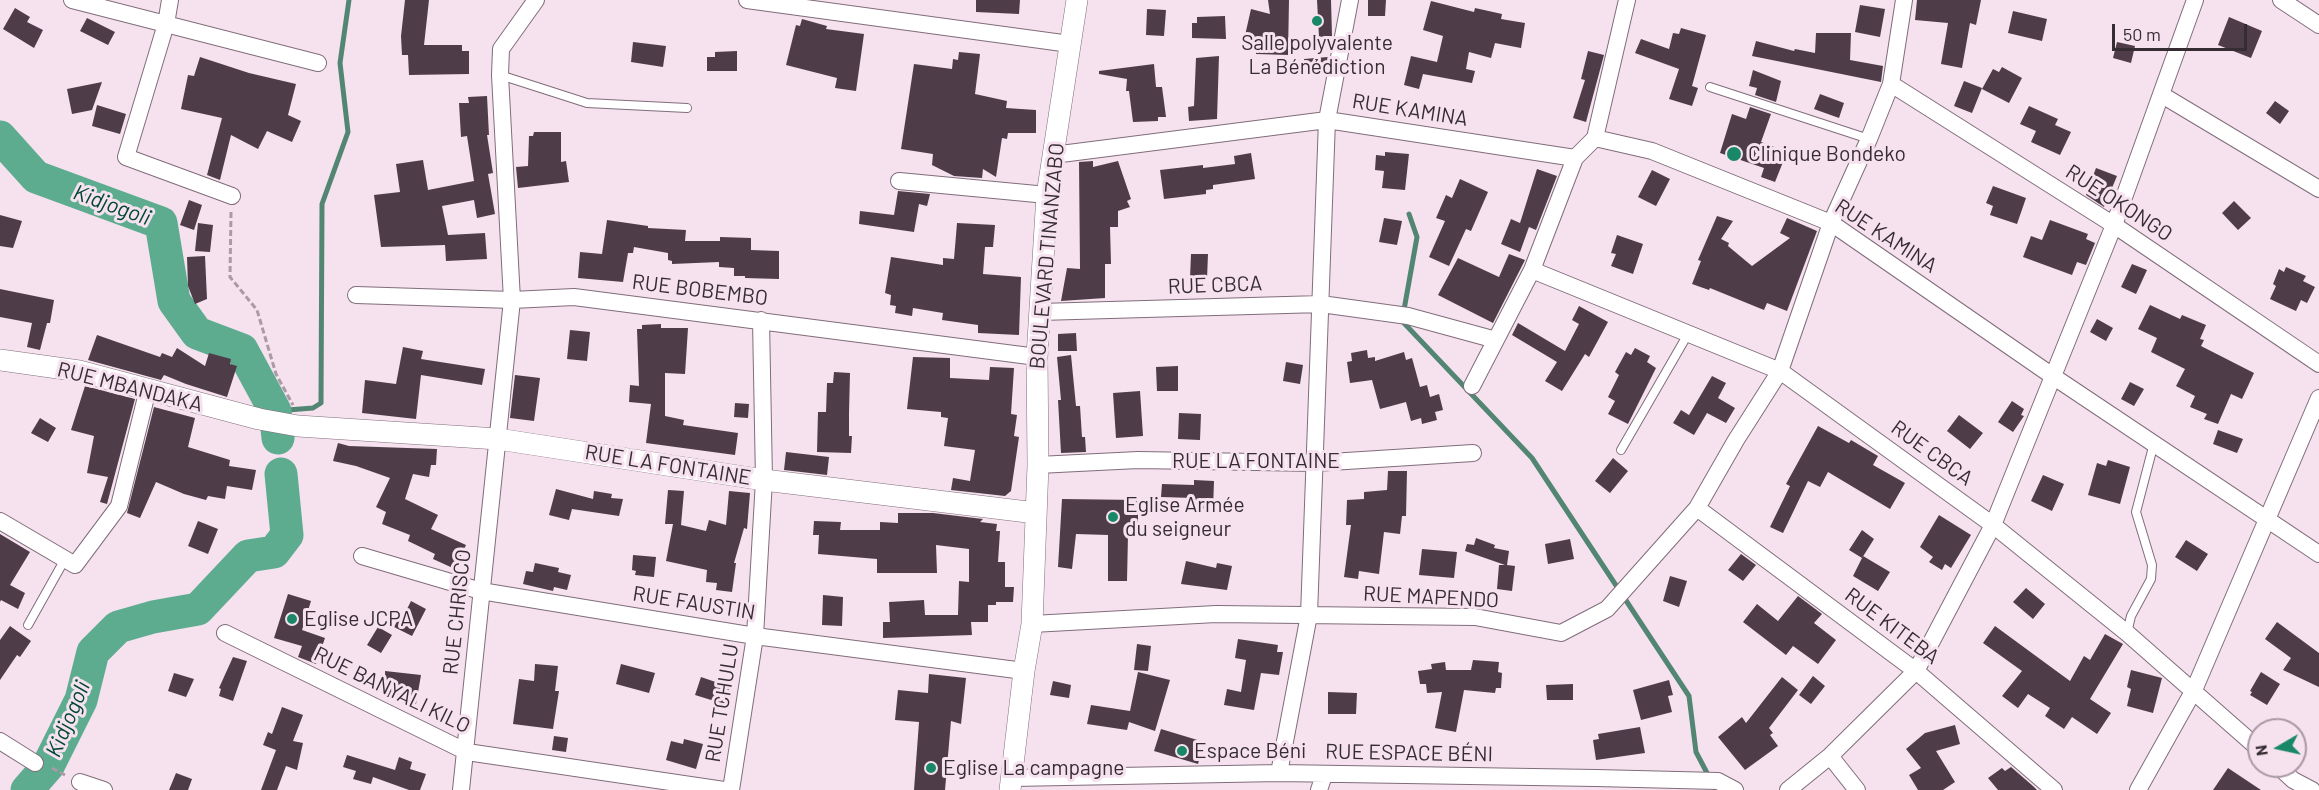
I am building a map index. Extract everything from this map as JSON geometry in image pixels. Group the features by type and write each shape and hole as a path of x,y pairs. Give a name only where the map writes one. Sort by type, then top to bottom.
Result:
{"street":[{"path":"72,0 318,63"},
{"path":"170,0 166,24 126,157 232,196"},
{"name":"RUE CHRISCO","path":"461,790 512,300 500,75 501,49 536,0"},
{"path":"747,0 1070,45"},
{"name":"BOULEVARD TINANZABO","path":"1011,784 1024,671 1032,624 1038,465 1037,357 1047,195 1077,0"},
{"path":"1280,773 1309,615 1327,120 1350,0"},
{"path":"1472,386 1532,270 1575,158 1595,138 1627,0"},
{"name":"RUE MAPENDO","path":"1032,624 1216,614 1475,617 1562,633 1607,609 1697,508 1736,440 1780,371 1831,223 1891,84 1904,0"},
{"path":"1788,790 1830,756 1916,671 1993,525 2114,225 2194,0"},
{"path":"2281,0 2319,25"},
{"name":"RUE OKONGO","path":"1891,84 2114,225 2319,364"},
{"path":"2162,95 2319,189"},
{"name":"RUE KAMINA","path":"1053,155 1327,120 1575,158"},
{"name":"RUE KAMINA","path":"1595,138 1652,151 1831,223 2054,377 2319,554"},
{"path":"899,181 1047,195"},
{"name":"RUE CBCA","path":"1532,270 1780,371 1993,525 2127,633 2247,738"},
{"name":"RUE BOBEMBO","path":"356,295 512,300 574,297 1037,357"},
{"name":"RUE CBCA","path":"1040,312 1321,304 1408,316 1496,340"},
{"name":"RUE TCHULU","path":"731,790 755,636 764,480 760,320"},
{"name":"RUE MBANDAKA","path":"0,360 79,371 259,419 296,416"},
{"path":"0,521 75,565 119,506 148,389"},
{"path":"2138,790 2194,690 2319,398"},
{"name":"RUE LA FONTAINE","path":"296,416 498,439 764,480 1036,513"},
{"name":"RUE LA FONTAINE","path":"1038,465 1138,460 1315,464 1473,453"},
{"name":"RUE KITEBA","path":"1697,508 1916,671 2054,790"},
{"name":"RUE FAUSTIN","path":"362,556 481,591 755,636 1024,671"},
{"name":"RUE BANYALI KILO","path":"225,633 466,752 724,790"},
{"path":"0,741 35,763"},
{"path":"1830,756 1857,790"},
{"name":"RUE ESPACE BÉNI","path":"1011,784 1280,773 1321,783 1596,784 1697,781 1718,782 1735,790"},
{"path":"2291,778 2312,790"},
{"path":"80,782 104,790"}],"lane":[{"path":"500,75 587,103 687,108"},
{"path":"1710,87 1869,139"},
{"path":"1621,450 1688,334"},
{"path":"2127,633 2131,616 2151,579 2152,565 2136,512 2154,443"},
{"path":"28,625 65,559"}],"path":[{"path":"232,196 230,277 257,310 276,374 296,416"},
{"path":"35,763 48,766 80,782"}],"building":[{"path":"405,0 429,0 424,45 462,45 462,51 469,51 469,74 409,75 408,55 402,55 401,36"},
{"path":"976,0 1020,0 1019,14 976,12"},
{"path":"1268,0 1289,0 1288,55 1256,54 1256,41 1244,40 1251,9 1270,14"},
{"path":"1317,0 1331,0 1332,36 1319,37"},
{"path":"1368,0 1386,0 1385,16 1368,16"},
{"path":"1917,0 1981,0 1976,25 1970,23 1962,68 1941,64 1948,23 1915,20"},
{"path":"1431,1 1474,12 1475,8 1502,14 1501,19 1525,23 1521,48 1495,43 1491,58 1469,52 1466,69 1475,71 1472,83 1423,74 1419,89 1404,85 1411,56 1437,62 1443,36 1423,30"},
{"path":"1860,5 1885,9 1880,37 1855,32"},
{"path":"15,8 30,17 27,22 43,30 34,48 3,29"},
{"path":"1147,9 1166,10 1164,36 1146,35"},
{"path":"2013,11 2047,19 2042,41 2008,33"},
{"path":"1225,16 1226,39 1192,38 1192,23 1197,23 1197,17"},
{"path":"2229,17 2262,31 2251,58 2218,45"},
{"path":"87,18 115,32 108,45 80,31"},
{"path":"802,19 827,26 826,29 864,34 856,91 835,88 837,78 786,65 796,25 800,26"},
{"path":"1681,28 1706,35 1692,86 1698,88 1692,106 1669,99 1679,69 1635,53 1641,39 1669,49 1673,33 1679,34"},
{"path":"1816,33 1851,33 1850,60 1883,66 1881,82 1752,56 1756,41 1794,51 1795,49 1815,53"},
{"path":"633,42 666,46 663,67 631,62"},
{"path":"2117,42 2135,46 2131,63 2113,58"},
{"path":"737,51 737,71 707,71 707,57 715,57 715,52"},
{"path":"1588,51 1604,55 1586,122 1573,118 1585,80 1581,79"},
{"path":"959,52 980,54 975,94 1007,101 1006,108 1036,110 1036,133 1008,133 1007,139 1002,138 996,177 983,169 982,178 954,176 932,165 933,154 901,149 914,64 952,69 953,59 958,60"},
{"path":"1219,56 1217,119 1189,121 1188,107 1194,106 1196,58"},
{"path":"200,57 249,73 296,84 288,115 301,121 292,142 267,131 258,149 231,135 220,180 207,175 222,118 181,109 188,75 194,76"},
{"path":"1328,57 1326,71 1305,73 1304,59"},
{"path":"1154,64 1156,87 1162,87 1166,117 1158,117 1158,121 1133,122 1129,91 1126,91 1127,79 1099,74 1099,71"},
{"path":"2002,67 2022,78 2009,103 1982,89 1993,69 1999,72"},
{"path":"1753,70 1781,81 1776,102 1755,95 1757,88 1749,86"},
{"path":"1964,81 1982,88 1972,113 1954,106"},
{"path":"102,82 92,110 72,114 67,89"},
{"path":"1820,94 1844,103 1839,118 1814,109"},
{"path":"487,96 489,135 487,135 493,173 488,174 495,214 477,218 474,200 442,206 448,235 485,233 487,259 446,261 445,245 381,247 374,195 400,192 396,164 423,160 428,190 474,181 467,136 461,137 459,103 469,103 468,97"},
{"path":"2275,101 2289,111 2280,124 2266,113"},
{"path":"97,105 126,114 120,134 92,126"},
{"path":"2029,106 2058,119 2055,125 2071,132 2060,155 2031,142 2036,131 2020,124"},
{"path":"1750,107 1771,114 1761,142 1787,152 1775,182 1761,177 1764,168 1720,153 1732,114 1746,119"},
{"path":"534,132 561,132 561,162 566,161 569,182 518,188 516,167 528,166 529,136 533,136"},
{"path":"1385,152 1409,154 1405,190 1382,188 1384,171 1375,170 1376,155 1385,156"},
{"path":"1251,153 1255,179 1213,185 1213,189 1206,190 1206,194 1164,199 1160,170 1235,164 1234,156"},
{"path":"1093,161 1093,167 1118,161 1131,199 1127,201 1130,207 1118,211 1118,227 1110,227 1111,264 1105,264 1105,298 1061,301 1067,268 1080,269 1079,162"},
{"path":"2096,168 2117,176 2104,207 2086,195"},
{"path":"1537,169 1557,176 1536,230 1529,227 1520,252 1501,244 1511,219 1520,223"},
{"path":"1652,170 1670,179 1656,206 1638,197"},
{"path":"1460,179 1488,192 1471,231 1466,229 1449,266 1429,257 1445,221 1436,218 1446,195 1452,198"},
{"path":"1993,186 2026,198 2017,224 1990,215 1993,206 1986,203"},
{"path":"898,191 930,194 927,206 919,204 914,232 859,224 860,211 894,215"},
{"path":"189,200 202,205 194,230 180,225"},
{"path":"2234,201 2251,218 2238,230 2222,213"},
{"path":"0,215 22,221 13,248 0,246"},
{"path":"1717,216 1733,221 1721,239 1729,243 1728,246 1752,266 1790,238 1780,233 1787,218 1817,231 1787,311 1767,303 1764,310 1710,288 1709,290 1692,284 1701,261 1698,260"},
{"path":"1384,218 1402,221 1397,245 1379,242"},
{"path":"607,220 648,226 648,228 686,230 685,241 720,241 720,237 751,238 751,250 779,251 779,279 734,276 734,268 719,267 719,262 672,264 672,261 668,260 668,253 634,247 633,253 628,253 623,282 578,278 580,252 602,254"},
{"path":"2050,220 2088,234 2086,239 2095,243 2086,265 2077,262 2072,275 2023,257 2031,236 2042,240"},
{"path":"198,223 213,225 210,252 195,251"},
{"path":"957,223 995,225 993,247 985,247 983,274 1021,277 1019,335 978,333 978,325 942,320 943,313 913,308 912,316 895,313 896,306 890,305 891,295 885,293 891,257 943,265 943,258 954,259"},
{"path":"1617,235 1643,244 1633,274 1611,266 1616,254 1611,253"},
{"path":"1191,254 1208,254 1207,279 1190,278"},
{"path":"1509,254 1525,260 1493,323 1438,295 1458,258 1499,277"},
{"path":"205,256 207,299 195,304 188,286 187,257"},
{"path":"2132,264 2147,270 2136,294 2121,287"},
{"path":"2286,267 2306,276 2303,281 2315,287 2307,303 2301,300 2296,311 2270,299 2276,286 2273,284 2279,269 2284,272"},
{"path":"0,289 54,300 50,323 47,323 40,350 27,347 32,323 0,317"},
{"path":"2150,305 2180,319 2182,315 2206,325 2200,339 2204,340 2201,346 2254,373 2242,399 2231,394 2218,424 2204,419 2207,414 2190,407 2195,396 2176,386 2185,369 2151,352 2157,338 2138,329"},
{"path":"1579,306 1608,322 1589,357 1585,354 1562,391 1545,381 1557,362 1512,335 1518,323 1565,351 1579,324 1572,320"},
{"path":"2097,319 2113,328 2106,341 2090,332"},
{"path":"661,324 661,328 688,328 685,374 665,373 665,416 684,420 683,425 738,433 735,455 646,443 651,404 629,402 630,385 639,386 637,329 642,329 642,325"},
{"path":"570,330 590,332 587,361 567,359"},
{"path":"1076,333 1077,351 1058,351 1058,334"},
{"path":"97,335 160,357 162,353 172,357 177,348 205,366 209,353 231,359 230,364 237,366 227,397 164,375 161,380 88,360"},
{"path":"403,347 423,351 421,359 485,369 482,385 421,375 416,419 362,413 365,380 396,384"},
{"path":"1635,348 1650,356 1647,362 1656,368 1628,424 1608,414 1615,401 1608,397 1619,375 1615,372 1626,352 1631,355"},
{"path":"1367,350 1368,358 1375,357 1375,361 1404,352 1406,360 1412,358 1420,387 1427,385 1430,397 1439,394 1443,410 1435,412 1437,420 1422,424 1421,418 1411,421 1406,402 1380,409 1372,380 1350,383 1347,362 1352,361 1351,353"},
{"path":"1071,355 1076,406 1080,406 1082,437 1085,437 1086,452 1061,453 1058,400 1061,400 1057,357"},
{"path":"913,357 950,358 950,378 989,380 990,367 1014,368 1011,414 1017,415 1014,436 1019,437 1011,491 1005,496 951,490 953,478 970,481 975,450 944,446 948,418 941,417 941,412 907,409"},
{"path":"1286,362 1303,365 1300,384 1283,381"},
{"path":"1178,366 1178,391 1157,391 1156,367"},
{"path":"834,372 850,373 851,453 817,452 818,412 826,412 827,383 833,383"},
{"path":"515,375 540,378 534,421 510,418"},
{"path":"1712,376 1726,383 1718,398 1735,408 1726,423 1707,413 1694,435 1673,423 1681,410 1689,415"},
{"path":"2130,382 2144,389 2134,406 2121,399"},
{"path":"85,386 135,399 107,504 100,502 108,477 87,473 94,436 71,430"},
{"path":"1140,391 1143,436 1116,438 1113,393"},
{"path":"2012,401 2024,409 2021,415 2024,416 2013,432 1998,422"},
{"path":"735,403 749,404 748,418 734,417"},
{"path":"154,407 195,418 188,447 230,460 229,466 256,470 252,490 227,486 225,499 208,496 206,500 184,494 156,482 140,518 127,513"},
{"path":"1179,413 1201,414 1200,440 1178,439"},
{"path":"1959,415 1983,433 1970,449 1947,431"},
{"path":"40,418 56,428 48,442 31,433"},
{"path":"1818,426 1849,443 1851,440 1878,456 1873,465 1905,483 1890,509 1828,472 1820,487 1808,481 1783,533 1770,527 1790,486 1786,484"},
{"path":"2218,430 2243,439 2237,453 2213,444"},
{"path":"338,443 349,446 437,449 436,465 431,465 429,477 413,474 405,499 438,515 431,529 466,545 455,569 433,559 435,554 408,541 410,535 382,524 386,512 376,507 390,478 333,461"},
{"path":"786,452 829,457 827,475 784,470"},
{"path":"1613,458 1628,471 1610,493 1595,481"},
{"path":"2108,460 2130,467 2120,504 2088,495 2097,463 2106,466"},
{"path":"1388,471 1407,471 1406,516 1402,516 1400,534 1384,532 1379,574 1359,571 1358,579 1344,577 1351,525 1346,525 1347,500 1364,499 1364,492 1387,490"},
{"path":"2043,475 2064,484 2052,511 2031,501"},
{"path":"1194,480 1214,481 1213,509 1193,508 1193,498 1161,497 1162,484 1194,485"},
{"path":"556,489 593,499 594,491 612,494 611,498 623,499 619,516 572,509 569,520 549,515"},
{"path":"668,490 684,491 681,525 706,531 709,520 726,525 729,491 750,493 747,529 744,528 734,563 736,563 732,592 716,590 717,583 706,582 707,570 666,561 673,524 665,524"},
{"path":"1062,499 1138,500 1138,536 1128,535 1127,581 1108,581 1108,535 1076,534 1072,569 1058,567"},
{"path":"898,513 933,513 983,519 980,522 997,524 996,531 1000,531 998,562 1005,562 1005,587 1014,587 1013,602 996,602 996,605 988,605 988,622 971,622 972,635 883,638 883,622 890,622 889,602 924,600 925,615 958,615 959,581 969,582 969,549 936,545 937,573 877,573 877,559 818,554 819,535 813,535 814,521 841,522 840,530 880,530 880,522 898,523"},
{"path":"1939,515 1971,535 1951,568 1945,564 1942,570 1929,562 1933,557 1920,547"},
{"path":"198,521 218,529 208,554 188,546"},
{"path":"1862,530 1874,539 1862,558 1849,550"},
{"path":"0,534 30,552 10,585 25,593 18,609 1,600 0,602"},
{"path":"1476,538 1495,545 1494,548 1509,551 1507,565 1515,566 1512,591 1497,589 1499,565 1505,565 1465,551 1467,544 1474,545"},
{"path":"1570,539 1574,559 1548,564 1545,544"},
{"path":"2186,540 2208,554 2197,571 2175,557"},
{"path":"1422,549 1457,552 1454,578 1419,575"},
{"path":"1741,554 1756,565 1743,581 1728,570"},
{"path":"633,555 656,557 654,577 635,575 636,571 632,570"},
{"path":"1863,556 1890,572 1878,591 1853,576"},
{"path":"1186,561 1216,568 1217,563 1232,566 1227,590 1181,584"},
{"path":"535,563 559,568 558,572 571,575 567,590 554,587 553,591 523,584 526,571 533,572"},
{"path":"1670,576 1687,581 1679,607 1663,601"},
{"path":"2026,588 2045,604 2033,619 2013,602"},
{"name":"Eglise JCPA","path":"288,594 311,601 302,630 325,638 316,664 298,657 302,646 274,638"},
{"path":"823,595 843,597 842,626 822,625"},
{"path":"1798,596 1822,614 1814,623 1836,640 1818,664 1793,646 1786,655 1743,622 1757,604 1778,621"},
{"path":"411,601 426,609 412,636 394,627"},
{"path":"2277,622 2319,653 2319,687 2283,670 2291,658 2265,639"},
{"path":"10,626 31,641 20,657 17,655 0,680 0,640"},
{"path":"1995,626 2070,681 2084,656 2090,660 2105,634 2123,644 2090,699 2111,713 2097,734 2072,717 2064,729 2045,716 2050,708 2028,694 2018,708 2002,696 2022,671 1983,643"},
{"path":"378,627 392,635 381,653 367,645"},
{"path":"1238,639 1278,645 1277,652 1283,652 1279,675 1261,673 1254,710 1224,705 1227,689 1241,692 1246,660 1235,658"},
{"path":"1137,644 1151,646 1148,671 1134,670"},
{"path":"233,657 247,661 233,701 219,696 221,689 219,688"},
{"path":"1473,660 1499,662 1498,672 1502,673 1501,688 1496,688 1495,693 1464,690 1456,732 1435,728 1442,692 1427,693 1426,684 1420,684 1418,671 1432,669 1431,664 1445,662 1446,670 1471,670"},
{"path":"535,664 558,666 555,691 559,691 553,729 513,724 519,679 534,681"},
{"path":"621,664 655,673 649,693 616,684"},
{"path":"2131,670 2162,678 2153,713 2127,706 2131,689 2127,687"},
{"path":"385,671 421,675 416,704 401,702 402,697 386,697"},
{"path":"1138,672 1170,680 1155,731 1129,722 1127,730 1087,724 1091,705 1130,711"},
{"path":"2261,672 2280,684 2267,705 2250,695"},
{"path":"174,673 194,679 186,697 168,691"},
{"path":"929,674 966,678 961,724 951,721 945,790 914,790 919,722 895,720 898,690 928,693"},
{"path":"1813,676 1825,686 1811,704 1799,695"},
{"path":"701,677 730,687 724,704 695,695"},
{"path":"1782,677 1798,690 1769,728 1773,733 1770,735 1778,746 1745,770 1718,737 1742,717 1746,723"},
{"path":"1669,680 1673,695 1668,696 1672,712 1641,720 1633,690"},
{"path":"1053,681 1071,685 1069,698 1050,695"},
{"path":"1573,684 1573,700 1547,700 1546,685"},
{"path":"1328,692 1357,693 1356,714 1328,714"},
{"path":"282,707 303,715 293,741 303,743 297,770 286,766 277,790 261,790 276,750 263,745 268,732 272,734"},
{"path":"1955,725 1960,744 1936,751 1955,782 1943,790 1918,790 1909,775 1921,768 1906,749 1925,733"},
{"path":"1640,727 1645,753 1596,760 1593,740 1599,739 1598,734"},
{"path":"1161,729 1204,742 1198,764 1154,751"},
{"path":"554,736 568,738 566,752 552,750"},
{"path":"684,739 703,744 696,769 666,760 671,741 683,744"},
{"path":"347,755 395,770 399,757 412,762 410,769 426,774 420,790 409,790 373,777 371,784 353,779 356,771 343,767"},
{"path":"2011,767 2037,790 1998,790 1988,778 2002,768 2005,771"},
{"path":"2228,768 2261,790 2213,790"},
{"path":"176,773 192,779 188,790 169,790"}],"waterway":[{"path":"275,411 313,408 321,403 322,204 348,132 340,63 349,0"},
{"name":"Kidjogoli","path":"0,137 36,177 161,223 174,301 197,333 242,350 275,411 278,438"},
{"path":"1409,214 1417,237 1402,321 1532,458 1689,696 1696,752 1716,790"},
{"name":"Kidjogoli","path":"27,790 48,766 81,700 93,652 118,627 153,617 198,609 248,556 274,552 287,535 281,474"}],"place":[{"name":"Salle polyvalente La Bénédiction","path":"1317,21"},
{"name":"Clinique Bondeko","path":"1734,154"},
{"name":"Eglise Armée du seigneur","path":"1113,517"},
{"name":"Eglise JCPA","path":"292,619"},
{"name":"Espace Béni","path":"1182,751"},
{"name":"Eglise La campagne","path":"931,768"}]}
